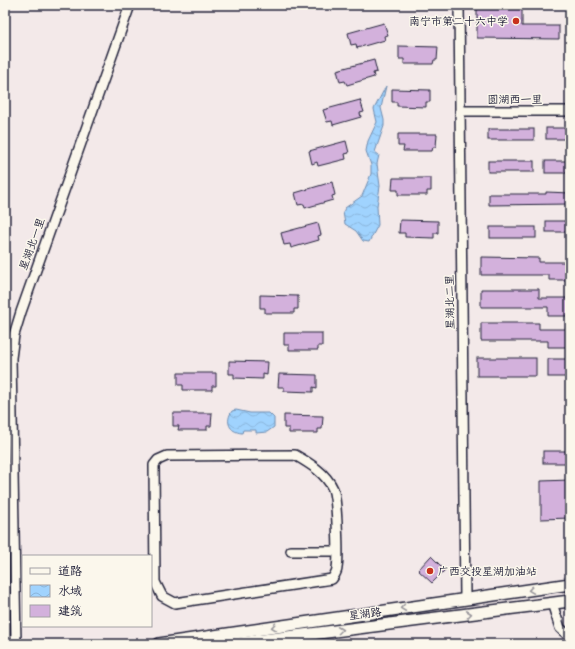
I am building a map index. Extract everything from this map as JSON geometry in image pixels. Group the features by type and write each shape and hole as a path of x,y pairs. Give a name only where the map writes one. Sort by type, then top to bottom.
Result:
{"main road":[{"name":"星湖路","path":"159,644 570,584"},
{"name":"星湖路","path":"232,644 570,601"}],"street":[{"name":"星湖北一里","path":"16,644 11,358 14,335 130,5"},
{"name":"星湖北二里","path":"459,5 465,599"},
{"name":"圆湖西一里","path":"460,111 570,111"},
{"path":"295,455 310,463 324,475 333,489 336,503 337,551 337,569 332,579 175,603 162,596 155,582 154,465 158,460 168,456 295,455"},
{"path":"291,551 337,551"},
{"path":"552,603 560,628 570,637"}],"water":[{"path":"386,86 381,108 384,126 375,152 379,155 377,164 380,186 377,206 378,225 369,242 363,241 356,231 345,224 343,212 345,208 362,196 371,174 371,165 366,151 368,141 377,122 374,109"},
{"path":"236,410 250,413 269,413 274,418 274,427 267,432 256,433 256,430 243,430 242,433 234,431 231,428 229,419 232,411"}],"building":[{"name":"南宁市第二十六中学","path":"477,5 522,5 522,26 559,26 559,39 477,38"},
{"path":"384,23 388,35 384,36 385,40 357,48 356,44 351,45 348,33"},
{"path":"399,46 438,47 437,60 434,60 433,64 404,64 404,59 399,59"},
{"path":"374,60 377,72 373,73 374,77 347,85 345,81 340,82 337,70"},
{"path":"392,89 430,90 430,102 426,102 426,107 397,106 397,102 392,102"},
{"path":"360,100 364,112 360,113 361,117 333,125 332,121 327,122 323,110"},
{"path":"546,128 570,128 570,139 546,139"},
{"path":"488,129 534,129 534,140 488,140"},
{"path":"398,134 437,134 436,147 433,147 432,151 403,151 404,146 398,146"},
{"path":"346,141 349,153 345,154 346,159 318,166 317,162 312,164 309,151"},
{"path":"488,161 534,161 534,172 488,172"},
{"path":"545,161 570,161 570,173 545,173"},
{"path":"393,178 431,178 431,191 427,191 427,195 398,195 398,190 392,190"},
{"path":"332,182 335,195 332,196 333,200 305,208 304,204 298,205 295,193"},
{"path":"546,192 570,193 570,204 489,205 489,194 546,194"},
{"path":"400,220 438,221 438,233 434,233 434,238 405,237 405,233 399,233"},
{"path":"546,221 570,221 570,232 546,232"},
{"path":"318,223 321,235 318,236 319,240 291,248 290,244 284,245 281,233"},
{"path":"490,227 536,227 536,238 490,238"},
{"path":"481,257 539,258 539,262 570,262 570,280 549,280 549,275 481,275"},
{"path":"481,289 539,289 539,298 570,298 570,316 548,316 548,307 481,307"},
{"path":"260,295 298,296 298,309 294,309 294,313 265,313 265,308 260,308"},
{"path":"481,323 539,323 539,329 570,329 570,347 548,347 548,341 481,341"},
{"path":"284,333 322,333 322,346 318,346 318,350 289,350 289,345 284,345"},
{"path":"477,358 536,358 536,376 477,376"},
{"path":"548,359 570,359 570,377 548,377"},
{"path":"229,361 268,362 267,375 263,374 263,379 234,378 234,374 229,374"},
{"path":"178,373 216,373 216,386 212,386 212,390 183,390 183,385 178,385"},
{"path":"279,374 317,375 317,388 313,387 313,392 284,391 284,387 278,387"},
{"path":"173,413 212,413 211,426 207,426 207,430 178,430 179,426 173,426"},
{"path":"284,415 323,416 322,429 318,429 318,433 289,433 289,428 284,428"},
{"path":"543,451 570,451 570,463 543,463"},
{"path":"570,480 570,518 541,519 541,481"},
{"path":"431,556 445,570 432,583 418,570"}],"place":[{"name":"南宁市第二十六中学","path":"516,21"},
{"name":"广西交投星湖加油站","path":"430,571"}]}
